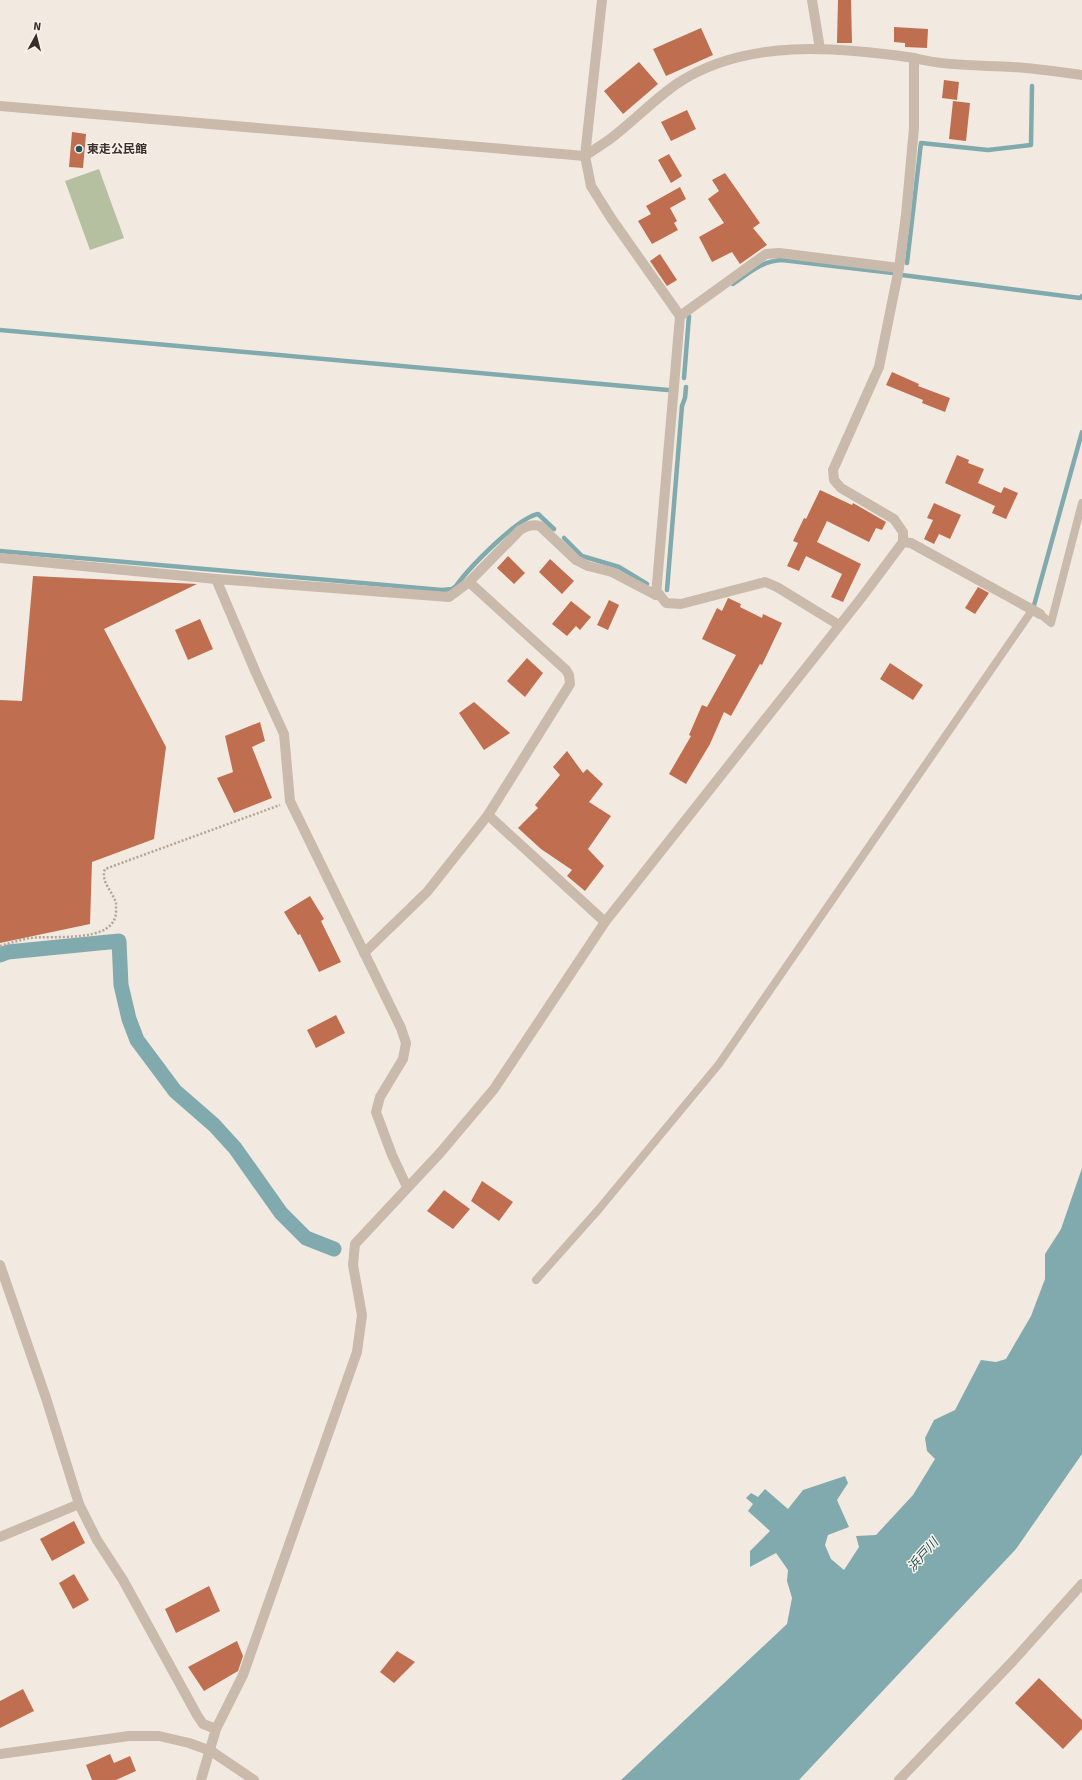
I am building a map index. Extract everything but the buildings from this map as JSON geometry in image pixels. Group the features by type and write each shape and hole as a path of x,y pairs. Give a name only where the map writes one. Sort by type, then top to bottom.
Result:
{"street":[{"path":"602,0 585,156 591,186 611,218 680,316 656,595"},
{"path":"812,0 820,49"},
{"path":"0,106 585,156 610,139 650,104 679,83 709,67 748,55 820,49 867,51 931,62 973,66 1013,67 1082,75"},
{"path":"201,1780 211,1751 216,1729 243,1675 357,1352 362,1315 353,1264 355,1244 440,1153 494,1089 605,922 903,542 903,532 894,519 841,488 834,480 833,470 879,367 899,268 906,215 914,128 914,58"},
{"path":"680,316 766,254 779,253 899,268"},
{"path":"0,558 216,579 449,598 470,582 520,530 534,525 540,526 576,560 588,566 612,572 656,595 659,594 666,603 681,604 765,582 777,587 839,625"},
{"path":"903,542 911,544 1036,612"},
{"path":"216,579 284,734 290,801 401,1028 406,1043 403,1059 380,1097 376,1112 392,1155 407,1187"},
{"path":"364,953 427,892 488,815 570,684 569,675 566,670 470,582"},
{"path":"488,815 605,922"},
{"path":"0,1265 46,1398 79,1504 97,1540 123,1580 197,1715 203,1724 216,1729"},
{"path":"0,1538 79,1504"},
{"path":"899,1780 1013,1661 1082,1584"},
{"path":"0,1754 130,1736 159,1736 189,1743 211,1751 254,1780"}],"lane":[{"path":"536,1280 599,1209 719,1064 1036,612 1051,622 1082,502"}],"path":[{"path":"0,946 30,938 96,934 110,927 116,916 116,903 105,881 103,873 105,869 290,801"}],"green space":[{"path":"99,169 124,238 90,250 65,181"}],"water":[{"name":"浜戸川","path":"1082,1168 1082,1454 1016,1549 799,1780 621,1780 787,1624 792,1598 787,1581 788,1570 776,1553 750,1567 750,1551 770,1531 748,1511 753,1504 746,1498 751,1493 758,1497 765,1489 788,1509 803,1490 845,1476 848,1483 837,1500 849,1527 828,1535 825,1545 831,1559 844,1570 859,1547 856,1536 876,1535 913,1495 935,1459 927,1451 925,1438 934,1420 955,1410 981,1360 996,1362 1006,1359 1031,1316 1045,1279 1045,1254 1061,1229"}],"waterway":[{"path":"907,263 921,143 988,150 1031,145 1032,86"},
{"path":"733,284 761,265 782,260 893,273"},
{"path":"902,275 1080,298 1082,296"},
{"path":"684,378 689,316"},
{"path":"0,330 668,390"},
{"path":"667,590 682,406 685,398 686,387"},
{"path":"1033,609 1082,432"},
{"path":"0,551 442,590 452,589 456,586 482,556 518,524 529,518 538,514 554,529"},
{"path":"564,538 582,556 619,567 647,584"},
{"path":"0,955 8,952 119,941 121,985 129,1019 137,1040 175,1091 214,1125 235,1148 281,1213 306,1238 334,1249"}],"place":[{"name":"東走公民館","path":"79,149"}]}
